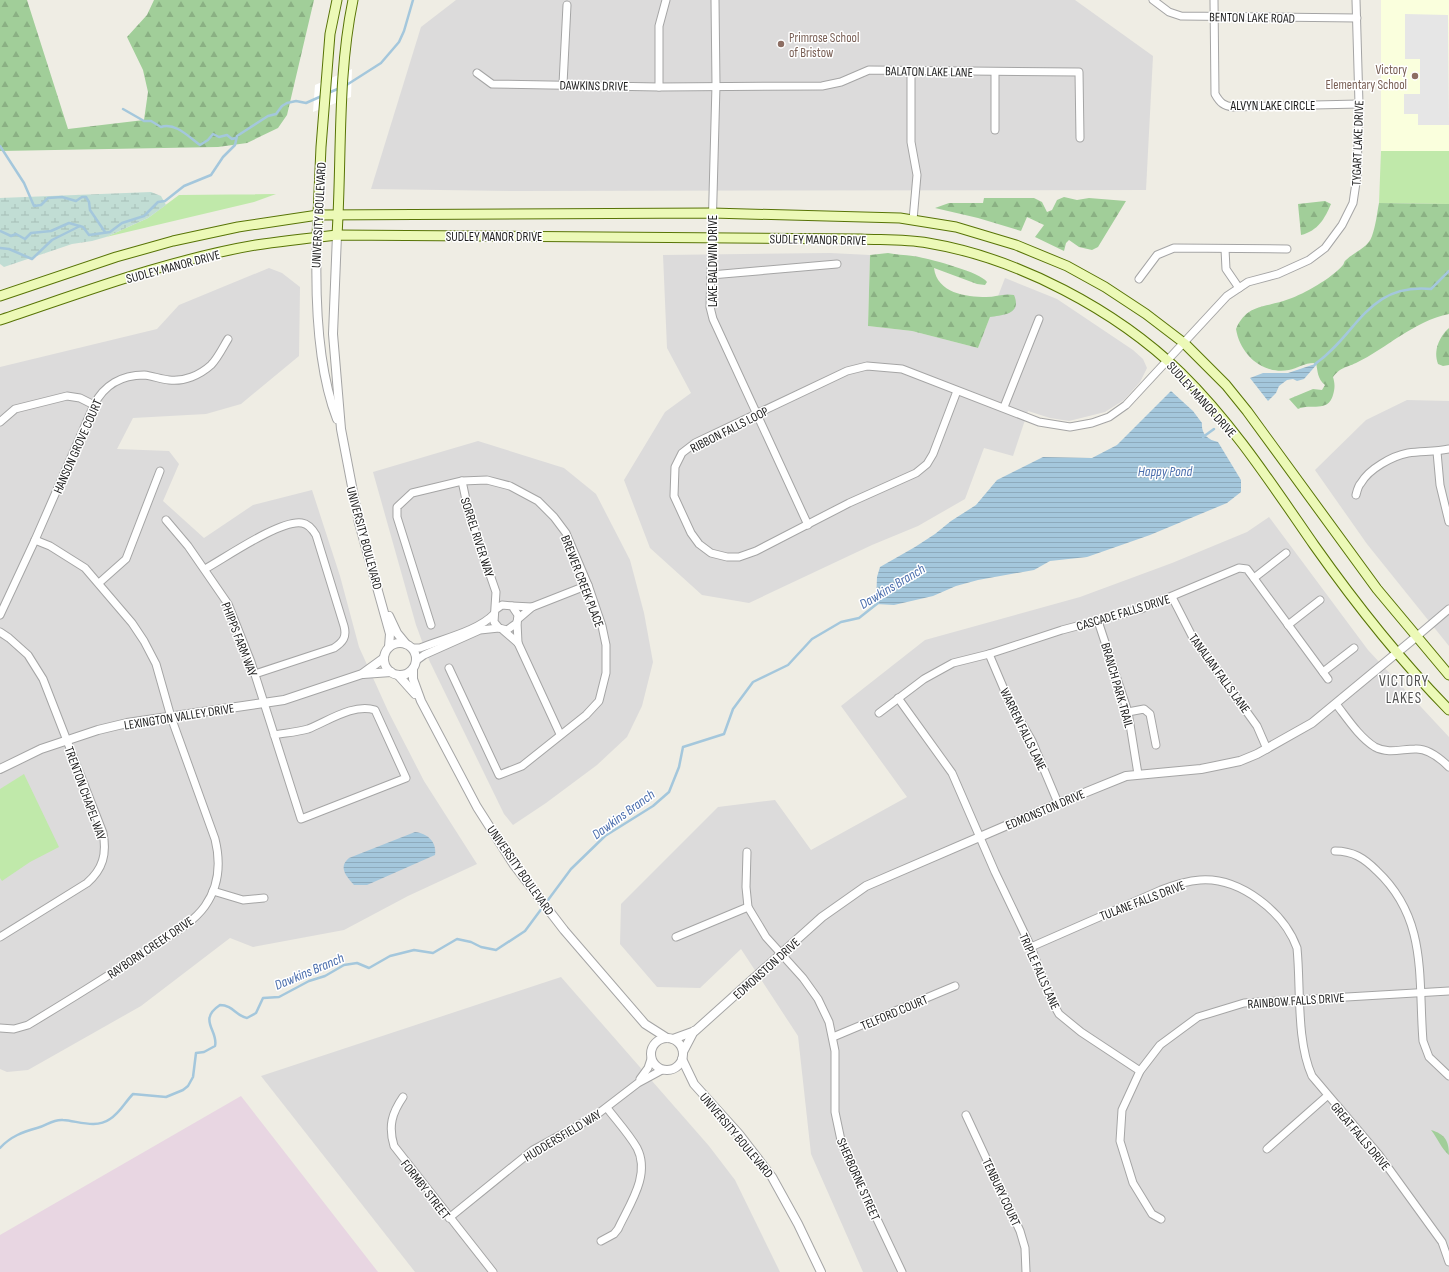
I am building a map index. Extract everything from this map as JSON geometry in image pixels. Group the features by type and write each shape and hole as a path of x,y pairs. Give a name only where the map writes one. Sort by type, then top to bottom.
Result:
{"main road":[{"name":"UNIVERSITY BOULEVARD","path":"317,237 326,80 330,34 337,0"},
{"name":"UNIVERSITY BOULEVARD","path":"337,235 339,214 343,72 347,30 353,0"},
{"name":"SUDLEY MANOR DRIVE","path":"0,296 116,257 173,241 238,227 318,215 712,213 900,218 956,227 1016,245 1067,266 1105,287 1134,306 1184,343 1226,385 1247,411 1377,590 1449,675"},
{"name":"SUDLEY MANOR DRIVE","path":"0,320 138,274 183,262 255,245 337,235 899,240 927,243 972,253 1010,266 1075,297 1127,329 1168,361 1218,413 1339,579 1397,653 1449,710"}],"street":[{"path":"659,87 659,26 666,0"},
{"name":"LAKE BALDWIN DRIVE","path":"715,0 716,85 710,307 713,320 808,524"},
{"name":"BENTON LAKE ROAD","path":"1153,0 1169,12 1181,16 1357,18"},
{"name":"ALVYN LAKE CIRCLE","path":"1214,0 1215,94 1224,106 1358,104"},
{"name":"TYGART LAKE DRIVE","path":"1184,343 1215,308 1238,288 1256,280 1290,270 1309,260 1325,248 1342,225 1353,203 1356,188 1358,104 1356,0"},
{"path":"562,84 566,5"},
{"name":"BALATON LAKE LANE","path":"716,85 822,86 841,82 869,70 1079,72 1080,138"},
{"path":"911,71 911,142 917,175 913,220"},
{"path":"995,72 995,130"},
{"name":"DAWKINS DRIVE","path":"477,73 492,84 562,84 659,87 716,85"},
{"name":"UNIVERSITY BOULEVARD","path":"337,235 333,334 340,429"},
{"name":"UNIVERSITY BOULEVARD","path":"317,237 316,274 319,328 331,402 340,429 359,523 391,636 389,647"},
{"path":"1139,279 1157,254 1174,248 1287,249"},
{"path":"1225,249 1226,268 1238,288"},
{"path":"711,275 837,264"},
{"path":"1004,407 1039,319"},
{"name":"HANSON GROVE COURT","path":"0,615 35,540 94,404 101,392 108,386 124,378 144,375 170,380 188,378 196,375 211,364 228,339"},
{"name":"RIBBON FALLS LOOP","path":"956,391 933,454 916,473 808,524 756,551 740,557 727,557 711,553 699,544 691,533 674,496 673,481 675,467 682,453 695,443 847,371 867,366 902,369 956,391 1004,407 1039,422 1070,427 1092,423 1109,416 1126,404 1184,343"},
{"path":"0,422 15,409 67,396 80,398 94,404"},
{"path":"1356,495 1360,483 1366,477 1392,459 1408,453 1437,452 1449,448"},
{"path":"1437,452 1440,485 1449,522"},
{"path":"99,583 126,559 160,471"},
{"name":"BREWER CREEK PLACE","path":"431,624 397,517 397,507 412,493 462,481 487,480 510,486 538,501 554,517 566,533 588,586 602,626 606,645 606,673 598,701 586,715 560,734 522,766 499,775 449,668"},
{"name":"SORREL RIVER WAY","path":"462,481 469,514 496,592 494,612"},
{"name":"PHIPPS FARM WAY","path":"166,520 205,569 228,604 255,674 274,735 301,819 406,778 375,710 369,708 359,708 306,729 274,735"},
{"path":"205,569 262,535 291,524 302,523 308,525 316,535 346,633 344,640 334,648 255,674"},
{"name":"RAYBORN CREEK DRIVE","path":"0,1028 14,1029 28,1025 126,965 196,916 204,907 213,891 218,874 219,863 215,839 171,717 156,664 144,641 99,583 85,568 50,546 35,540"},
{"path":"1254,578 1286,553"},
{"name":"CASCADE FALLS DRIVE","path":"879,713 924,679 953,663 988,654 1030,639 1141,609 1239,568 1247,570 1254,578 1328,679"},
{"path":"532,607 511,629 480,630 422,656 417,660 413,669 405,675 394,674 386,666 384,658 389,647 399,643 420,648 485,622 502,605 532,607 588,586"},
{"name":"SORREL RIVER WAY","path":"496,592 510,606"},
{"name":"TANALIAN FALLS LANE","path":"1172,597 1192,636 1257,726 1267,749"},
{"path":"1288,625 1320,600"},
{"name":"UNIVERSITY BOULEVARD","path":"382,601 397,634 409,646"},
{"path":"510,606 517,611 518,643 560,734"},
{"path":"1416,637 1449,609"},
{"path":"494,612 494,622 518,643"},
{"name":"BRANCH PARK TRAIL","path":"1098,621 1128,712 1138,774"},
{"name":"TRENTON CHAPEL WAY","path":"0,632 20,647 44,679 103,833 105,843 103,862 94,877 87,884 0,937"},
{"name":"EDMONSTON DRIVE","path":"682,1055 695,1031 822,917 866,886 1058,803 1126,776 1201,769 1240,760 1267,749 1303,729 1336,704 1416,637"},
{"path":"409,646 417,660"},
{"path":"1324,672 1354,648"},
{"name":"WARREN FALLS LANE","path":"988,654 1009,701 1032,741 1058,803"},
{"name":"LEXINGTON VALLEY DRIVE","path":"0,769 40,749 67,739 127,723 284,700 362,674 384,658"},
{"name":"UNIVERSITY BOULEVARD","path":"413,669 413,679 421,701 477,807 524,880 564,930 644,1024 649,1033 652,1046"},
{"name":"LEXINGTON VALLEY DRIVE","path":"362,674 394,674"},
{"name":"UNIVERSITY BOULEVARD","path":"394,674 408,684 421,701"},
{"name":"TRIPLE FALLS LANE","path":"898,698 952,772 1015,916 1031,947 1059,1014 1081,1032 1140,1071"},
{"path":"1336,704 1356,729 1375,747 1395,751 1415,749 1426,750 1449,767"},
{"path":"1128,712 1144,709 1150,714 1156,745"},
{"path":"1335,851 1356,854 1367,861 1393,888 1412,922 1417,941 1423,1041 1429,1056 1449,1076"},
{"path":"676,937 748,906 746,886 747,852"},
{"name":"TULANE FALLS DRIVE","path":"1031,947 1154,893 1183,882 1201,880 1223,883 1244,891 1263,904 1281,919 1292,934 1297,948 1300,1000"},
{"path":"213,891 243,900 264,898"},
{"name":"SHERBORNE STREET","path":"748,906 766,937 803,978 818,999 829,1022 833,1037 836,1067 835,1112 842,1145 902,1272"},
{"name":"TELFORD COURT","path":"833,1037 955,986"},
{"name":"RAINBOW FALLS DRIVE","path":"1161,1219 1152,1214 1132,1183 1120,1141 1122,1110 1140,1071 1160,1045 1198,1017 1244,1003 1449,991"},
{"name":"GREAT FALLS DRIVE","path":"1300,1000 1302,1045 1305,1061 1312,1076 1327,1096 1379,1155 1442,1242 1449,1262"},
{"name":"UNIVERSITY BOULEVARD","path":"644,1024 670,1038"},
{"name":"EDMONSTON DRIVE","path":"670,1038 695,1031"},
{"path":"670,1038 680,1045 682,1055 676,1067 666,1070 655,1066 651,1059 652,1046 659,1039 670,1038"},
{"name":"UNIVERSITY BOULEVARD","path":"682,1055 694,1084"},
{"name":"HUDDERSFIELD WAY","path":"638,1083 648,1068 651,1059"},
{"name":"UNIVERSITY BOULEVARD","path":"666,1070 682,1075 694,1084 739,1134 772,1177 798,1224 821,1272"},
{"name":"HUDDERSFIELD WAY","path":"449,1218 533,1150 607,1108 638,1083 666,1070"},
{"path":"1267,1149 1327,1096"},
{"name":"FORMBY STREET","path":"403,1097 391,1121 394,1146 449,1218 493,1272"},
{"path":"602,1242 614,1234 618,1229 638,1186 642,1166 637,1148 607,1108"},
{"name":"TENBURY COURT","path":"966,1114 1020,1231 1025,1248 1026,1272"}],"shaded area":[{"path":"456,0 1075,0 1153,56 1146,190 516,191 371,189 421,27"},
{"name":"Victory Elementary School","path":"1381,0 1449,0 1449,151 1381,151"},
{"path":"1405,14 1448,15 1449,125 1418,125 1418,114 1404,114 1404,94 1420,94 1420,59 1405,59"},
{"path":"830,253 870,255 868,326 912,331 978,348 1005,278 1057,299 1133,350 1143,359 1147,368 1140,382 1124,400 1105,412 1069,421 1050,418 1028,411 1013,456 984,448 965,499 918,526 872,545 749,603 702,595 650,548 624,480 665,412 691,393 667,348 663,255"},
{"path":"269,268 282,273 300,287 299,356 241,404 206,414 133,418 117,449 169,451 179,464 163,501 204,538 253,505 312,490 340,576 359,647 388,711 424,781 477,864 408,896 344,930 253,947 230,938 141,1006 28,1070 7,1072 0,1069 0,367 157,329 179,305"},
{"path":"1407,400 1449,401 1449,646 1367,544 1315,470 1366,420"},
{"path":"478,441 564,468 596,494 630,560 644,613 653,662 642,706 627,737 597,765 546,803 513,825 504,814 429,660 416,625 373,472"},
{"path":"1269,517 1368,650 1449,737 1449,1272 863,1272 811,1154 798,1036 741,949 700,988 657,987 620,944 621,904 718,807 775,800 811,850 907,797 841,706 925,640 1080,597 1172,563 1247,532"},
{"path":"561,977 709,1146 735,1180 780,1272 415,1272 261,1076"},
{"path":"241,1096 378,1272 0,1272 0,1235"}],"green space":[{"path":"0,0 27,0 68,129 144,120 148,92 143,70 127,37 147,15 154,0 314,0 287,115 278,128 247,143 218,147 0,151"},
{"path":"1381,151 1449,151 1449,204 1379,203"},
{"path":"151,192 161,196 166,205 148,218 106,237 72,244 4,267 0,264 0,198"},
{"path":"276,194 254,202 106,237 148,218 179,195"},
{"path":"1064,197 1077,200 1089,198 1126,201 1098,247 1092,250 1079,247 1069,240 1066,243 1064,251 1035,237 1044,225 1027,217 1021,231 978,218 935,208 949,203 983,203 984,198 1034,198 1042,202 1047,212 1052,210 1057,200"},
{"path":"1325,201 1331,204 1323,219 1312,230 1301,235 1298,204"},
{"path":"1379,203 1449,204 1449,314 1424,322 1367,357 1338,371 1333,377 1334,393 1331,401 1327,404 1323,406 1303,407 1298,409 1289,399 1313,389 1322,390 1325,385 1319,377 1316,363 1305,364 1289,370 1279,371 1261,366 1247,354 1242,347 1236,329 1240,321 1252,310 1281,302 1302,293 1318,285 1338,270 1343,265 1345,260 1364,247 1370,240"},
{"path":"888,253 915,256 966,270 983,278 987,282 985,285 977,284 934,268 936,276 941,283 946,288 954,292 978,297 990,297 1007,294 1014,295 1016,306 1014,310 1006,314 990,317 978,348 912,331 868,326 870,255"},
{"path":"1449,328 1449,365 1443,366 1438,364 1436,354 1438,344 1442,336"},
{"path":"24,774 59,847 30,862 2,881 0,878 0,789"},
{"path":"1431,1130 1443,1136 1447,1142 1449,1155 1444,1149"}],"water":[{"path":"1318,363 1304,379 1297,381 1293,379 1287,380 1279,386 1276,393 1268,401 1250,378 1263,373 1288,373"},
{"name":"Happy Pond","path":"1171,391 1193,411 1202,423 1206,436 1211,440 1218,442 1241,480 1241,492 1227,503 1150,535 1087,557 1050,561 1034,570 978,580 956,586 933,596 894,605 876,604 877,577 880,567 915,547 976,505 997,480 1043,457 1092,458 1117,445"},
{"path":"415,832 427,836 433,842 435,855 367,885 354,885 344,872 344,865 349,858"}],"pier":[{"path":"352,69 351,97 313,112 315,85"}],"waterway":[{"path":"345,86 381,63 399,42 404,31 413,0"},
{"path":"328,93 340,88"},
{"path":"0,231 11,236 16,234 25,239 31,233 51,231 69,223 83,227 89,235 110,232 122,223 144,216 158,202 165,201 184,186 211,175 223,157 235,145 237,136 268,116 276,114 282,106 296,101 306,103 324,95"},
{"path":"123,109 144,121 151,121 161,127 166,126 177,128 200,145 208,140 213,134 219,137 227,135 232,139 236,138"},
{"path":"0,146 24,183 34,206 41,205 48,198 62,197 76,201 82,197 86,197 89,202 90,210 105,232"},
{"path":"0,248 9,249 32,259 52,240 80,226"},
{"name":"Dawkins Branch","path":"1315,364 1330,352 1365,313 1378,302 1392,294 1409,289 1431,289 1449,271"},
{"name":"Dawkins Branch","path":"1203,437 1214,429"},
{"name":"Dawkins Branch","path":"0,1148 8,1140 17,1135 59,1120 87,1124 99,1124 105,1122 117,1114 133,1094 166,1097 183,1090 188,1086 193,1077 196,1053 204,1052 215,1046 214,1035 209,1021 213,1010 220,1005 224,1005 247,1018 256,1013 263,998 279,997 309,981 325,976 344,965 357,963 369,968 390,956 414,950 433,953 457,939 496,950 525,931 571,869 605,836 653,806 669,792 679,767 683,747 724,734 733,709 753,682 788,665 812,639 841,622 859,618 878,603"}],"place":[{"name":"Primrose School of Bristow","path":"781,44"},
{"name":"Victory Elementary School","path":"1415,76"}],"district":[{"name":"VICTORY LAKES","path":"1404,690"}]}
